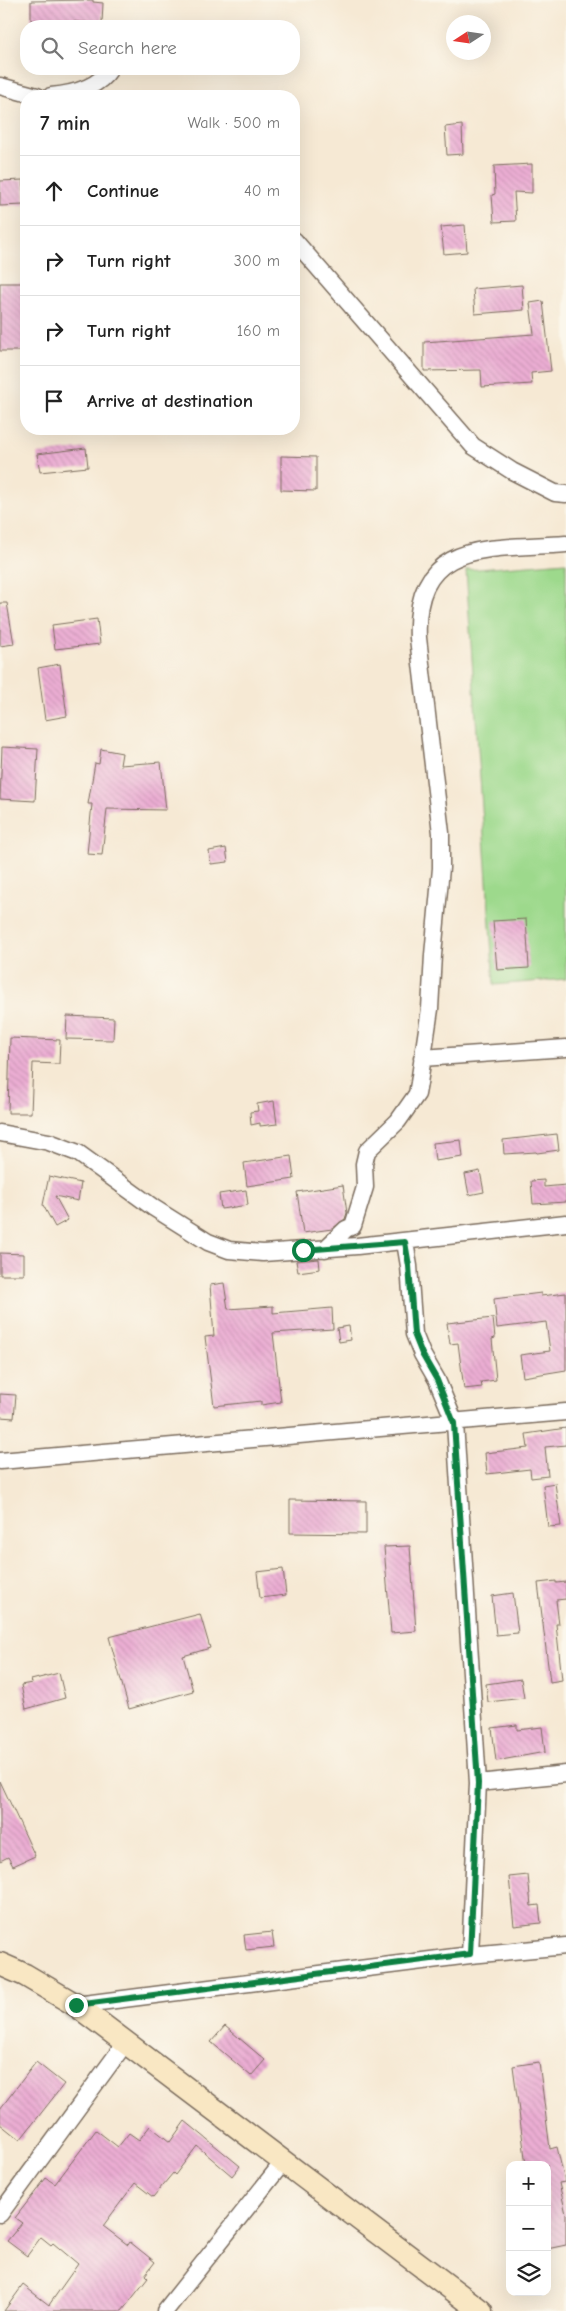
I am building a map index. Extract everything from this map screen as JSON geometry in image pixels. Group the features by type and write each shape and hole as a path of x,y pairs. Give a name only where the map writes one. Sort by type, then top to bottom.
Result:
{"street":[{"path":"82,90 107,75"},
{"path":"0,86 20,91"},
{"path":"300,247 346,303 473,446 512,471 556,492 566,494"},
{"path":"325,1249 346,1229 353,1226 365,1187 364,1164 367,1151 391,1130 417,1094 430,1009 441,868 441,833 418,638 417,623 421,600 428,580 450,559 472,552 508,546 566,544"},
{"path":"422,1058 566,1048"},
{"path":"0,1133 49,1142 78,1153 154,1208 208,1242 229,1250 263,1253 325,1249 405,1242 566,1223"},
{"path":"405,1242 409,1266 414,1334 422,1354 437,1380 454,1423 478,1783 470,1954"},
{"path":"1,1463 566,1412"},
{"path":"478,1783 566,1774"},
{"path":"76,2005 470,1954 566,1946"},
{"path":"0,1964 25,1975 76,2005 481,2311"},
{"path":"0,2214 126,2042"},
{"path":"165,2311 284,2161"}],"green space":[{"path":"566,562 566,979 494,985 466,570"}],"building":[{"path":"93,0 93,2 103,3 102,20 31,20 31,1"},
{"path":"462,125 463,154 447,155 445,127"},
{"path":"532,164 532,193 514,192 516,221 494,222 492,195 495,194 494,166"},
{"path":"20,180 20,205 0,206 0,181"},
{"path":"465,225 467,252 444,254 441,227"},
{"path":"0,283 20,283 20,351 0,351"},
{"path":"522,285 524,310 475,314 473,289"},
{"path":"543,301 551,371 531,373 532,384 482,387 481,370 424,371 424,342 534,334 530,303"},
{"path":"86,448 88,467 40,472 37,454"},
{"path":"281,456 316,457 316,491 281,490"},
{"path":"0,603 7,603 14,644 0,646"},
{"path":"97,619 100,644 55,649 52,625"},
{"path":"60,664 67,716 45,720 38,668"},
{"path":"2,747 38,749 35,801 0,799"},
{"path":"101,749 122,753 120,765 161,762 166,810 107,809 102,855 87,854 92,804 88,804 95,763 99,764"},
{"path":"226,848 228,862 211,864 209,851"},
{"path":"526,919 529,968 497,970 493,921"},
{"path":"67,1016 114,1018 113,1040 66,1039"},
{"path":"10,1038 60,1040 59,1064 33,1063 31,1113 8,1113"},
{"path":"274,1101 277,1124 260,1126 260,1123 251,1125 250,1112 258,1111 257,1104"},
{"path":"557,1134 559,1150 504,1154 503,1140"},
{"path":"461,1140 463,1157 435,1161 433,1143"},
{"path":"291,1156 294,1179 247,1186 244,1163"},
{"path":"480,1171 484,1192 469,1195 465,1174"},
{"path":"49,1176 81,1183 78,1201 55,1196 68,1220 55,1227 43,1205"},
{"path":"544,1180 544,1187 566,1185 566,1202 533,1204 531,1181"},
{"path":"343,1185 347,1213 345,1219 332,1229 303,1233 297,1192"},
{"path":"246,1190 248,1205 221,1209 219,1194"},
{"path":"0,1253 24,1254 24,1275 0,1275"},
{"path":"319,1259 320,1269 298,1272 296,1261"},
{"path":"224,1283 228,1309 273,1306 273,1313 332,1308 333,1329 273,1333 281,1402 261,1405 261,1401 214,1406 205,1337 214,1336 210,1285"},
{"path":"541,1293 541,1296 566,1293 566,1370 523,1377 520,1355 550,1351 546,1322 497,1328 494,1299"},
{"path":"493,1318 495,1338 492,1339 496,1380 481,1382 482,1387 464,1389 458,1343 450,1344 447,1323"},
{"path":"349,1326 351,1340 339,1342 337,1328"},
{"path":"0,1394 16,1395 14,1418 0,1417"},
{"path":"566,1428 566,1445 545,1447 548,1476 531,1478 530,1469 487,1474 485,1453 528,1448 526,1434"},
{"path":"555,1483 561,1526 548,1527 543,1485"},
{"path":"290,1500 366,1501 366,1534 290,1533"},
{"path":"410,1546 416,1631 391,1633 384,1547"},
{"path":"283,1569 286,1595 260,1598 257,1572"},
{"path":"556,1581 556,1583 566,1582 566,1599 556,1600 559,1624 556,1624 562,1680 550,1682 538,1583"},
{"path":"513,1593 518,1633 496,1635 492,1596"},
{"path":"200,1614 210,1648 183,1656 193,1691 129,1709 109,1637"},
{"path":"59,1673 65,1698 26,1709 21,1685 32,1683 31,1680"},
{"path":"521,1679 524,1698 488,1702 486,1684"},
{"path":"517,1725 517,1730 542,1727 545,1752 496,1761 492,1728"},
{"path":"0,1781 35,1856 13,1866 8,1857 0,1861"},
{"path":"528,1875 531,1906 539,1905 541,1923 514,1926 509,1877"},
{"path":"272,1932 274,1947 246,1950 244,1935"},
{"path":"225,2026 265,2060 251,2076 211,2042"},
{"path":"36,2062 64,2084 20,2140 0,2124 0,2109"},
{"path":"539,2062 550,2149 557,2147 565,2182 559,2183 566,2214 566,2245 551,2248 551,2161 525,2161 513,2066"},
{"path":"185,2121 240,2166 232,2176 197,2146 175,2175 173,2173 153,2197 135,2183 103,2226 128,2245 130,2242 155,2262 145,2275 148,2278 122,2311 4,2311 23,2285 49,2305 78,2264 53,2243 51,2245 41,2237 27,2256 7,2241 22,2223 15,2218 46,2178 55,2184 96,2130 118,2147 129,2133 139,2140 150,2126 170,2142"}],"route":[{"path":"76,2005 470,1954 478,1783 454,1423 437,1380 422,1354 414,1334 409,1266 405,1242 303,1250"}]}
